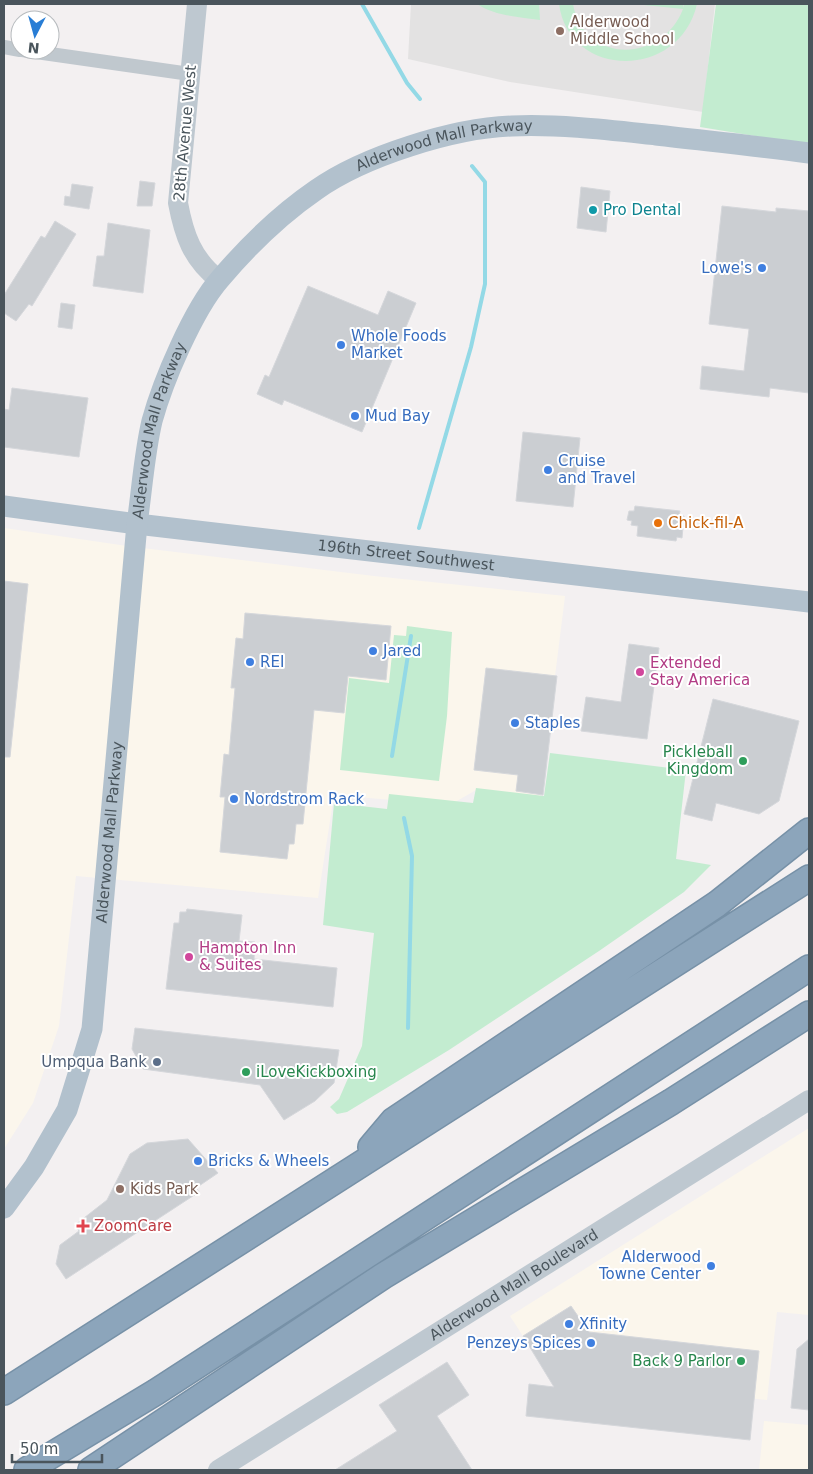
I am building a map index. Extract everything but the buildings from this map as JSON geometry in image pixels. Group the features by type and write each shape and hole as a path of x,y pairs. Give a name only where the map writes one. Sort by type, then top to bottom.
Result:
{"highway":[{"path":"355,1167 393,1121 717,904 809,831"},
{"path":"4,1392 809,878"},
{"path":"30,1469 164,1387 809,968"},
{"path":"91,1470 383,1276 671,1102 809,1014"},
{"path":"671,1102 809,1025"}],"main road":[{"name":"28th Avenue West","path":"196,4 178,203 182,229 190,249 204,268 219,280"},
{"name":"Alderwood Mall Parkway","path":"4,1208 34,1167 67,1110 92,1030 137,524 153,420 173,364 194,321 219,280 277,220 317,188 349,171 398,150 459,131 511,126 556,126 809,153"},
{"name":"196th Street Southwest","path":"4,506 137,524 809,602"},
{"name":"Alderwood Mall Boulevard","path":"218,1470 809,1100"}],"street":[{"path":"60,56 190,74"}],"shaded area":[{"name":"Alderwood Middle School","path":"411,4 715,4 703,112 510,82 408,59"},
{"path":"4,528 134,547 374,576 565,596 540,797 476,790 450,805 334,795 318,898 76,876 59,1026 33,1103 4,1149"},
{"path":"809,1128 809,1315 777,1312 767,1400 548,1375 510,1316"},
{"path":"764,1421 809,1425 809,1470 759,1470"}],"green space":[{"path":"477,4 539,4 540,20 499,14"},
{"path":"559,4 573,4 580,24 591,38 607,46 624,50 642,47 658,40 673,27 683,9 634,4 683,4 683,8 684,4 697,4 686,29 669,47 648,58 625,61 602,57 582,46 567,29"},
{"path":"716,4 809,4 809,145 700,127"},
{"path":"407,626 452,632 447,716 439,781 340,770 349,678 389,683 394,635 406,636"},
{"path":"550,753 686,770 676,859 711,865 684,892 599,951 449,1050 347,1112 337,1114 330,1107 339,1099 362,1046 374,933 323,925 334,803 387,809 389,794 473,803 476,788 544,796"}],"waterway":[{"path":"362,4 407,83 420,99"},
{"path":"419,528 471,347 485,284 485,182 472,166"},
{"path":"392,756 411,636"},
{"path":"404,818 412,856 408,1028"}],"place":[{"name":"Alderwood Middle School","path":"560,31"},
{"name":"Pro Dental","path":"593,210"},
{"name":"Lowe's","path":"762,268"},
{"name":"Whole Foods Market","path":"341,345"},
{"name":"Mud Bay","path":"355,416"},
{"name":"Cruise and Travel","path":"548,470"},
{"name":"Chick-fil-A","path":"658,523"},
{"name":"Jared","path":"373,651"},
{"name":"REI","path":"250,662"},
{"name":"Extended Stay America","path":"640,672"},
{"name":"Staples","path":"515,723"},
{"name":"Pickleball Kingdom","path":"743,761"},
{"name":"Nordstrom Rack","path":"234,799"},
{"name":"Hampton Inn & Suites","path":"189,957"},
{"name":"Umpqua Bank","path":"157,1062"},
{"name":"iLoveKickboxing","path":"246,1072"},
{"name":"Bricks & Wheels","path":"198,1161"},
{"name":"Kids Park","path":"120,1189"},
{"name":"ZoomCare","path":"83,1226"},
{"name":"Alderwood Towne Center","path":"711,1266"},
{"name":"Xfinity","path":"569,1324"},
{"name":"Penzeys Spices","path":"591,1343"},
{"name":"Back 9 Parlor","path":"741,1361"}]}
